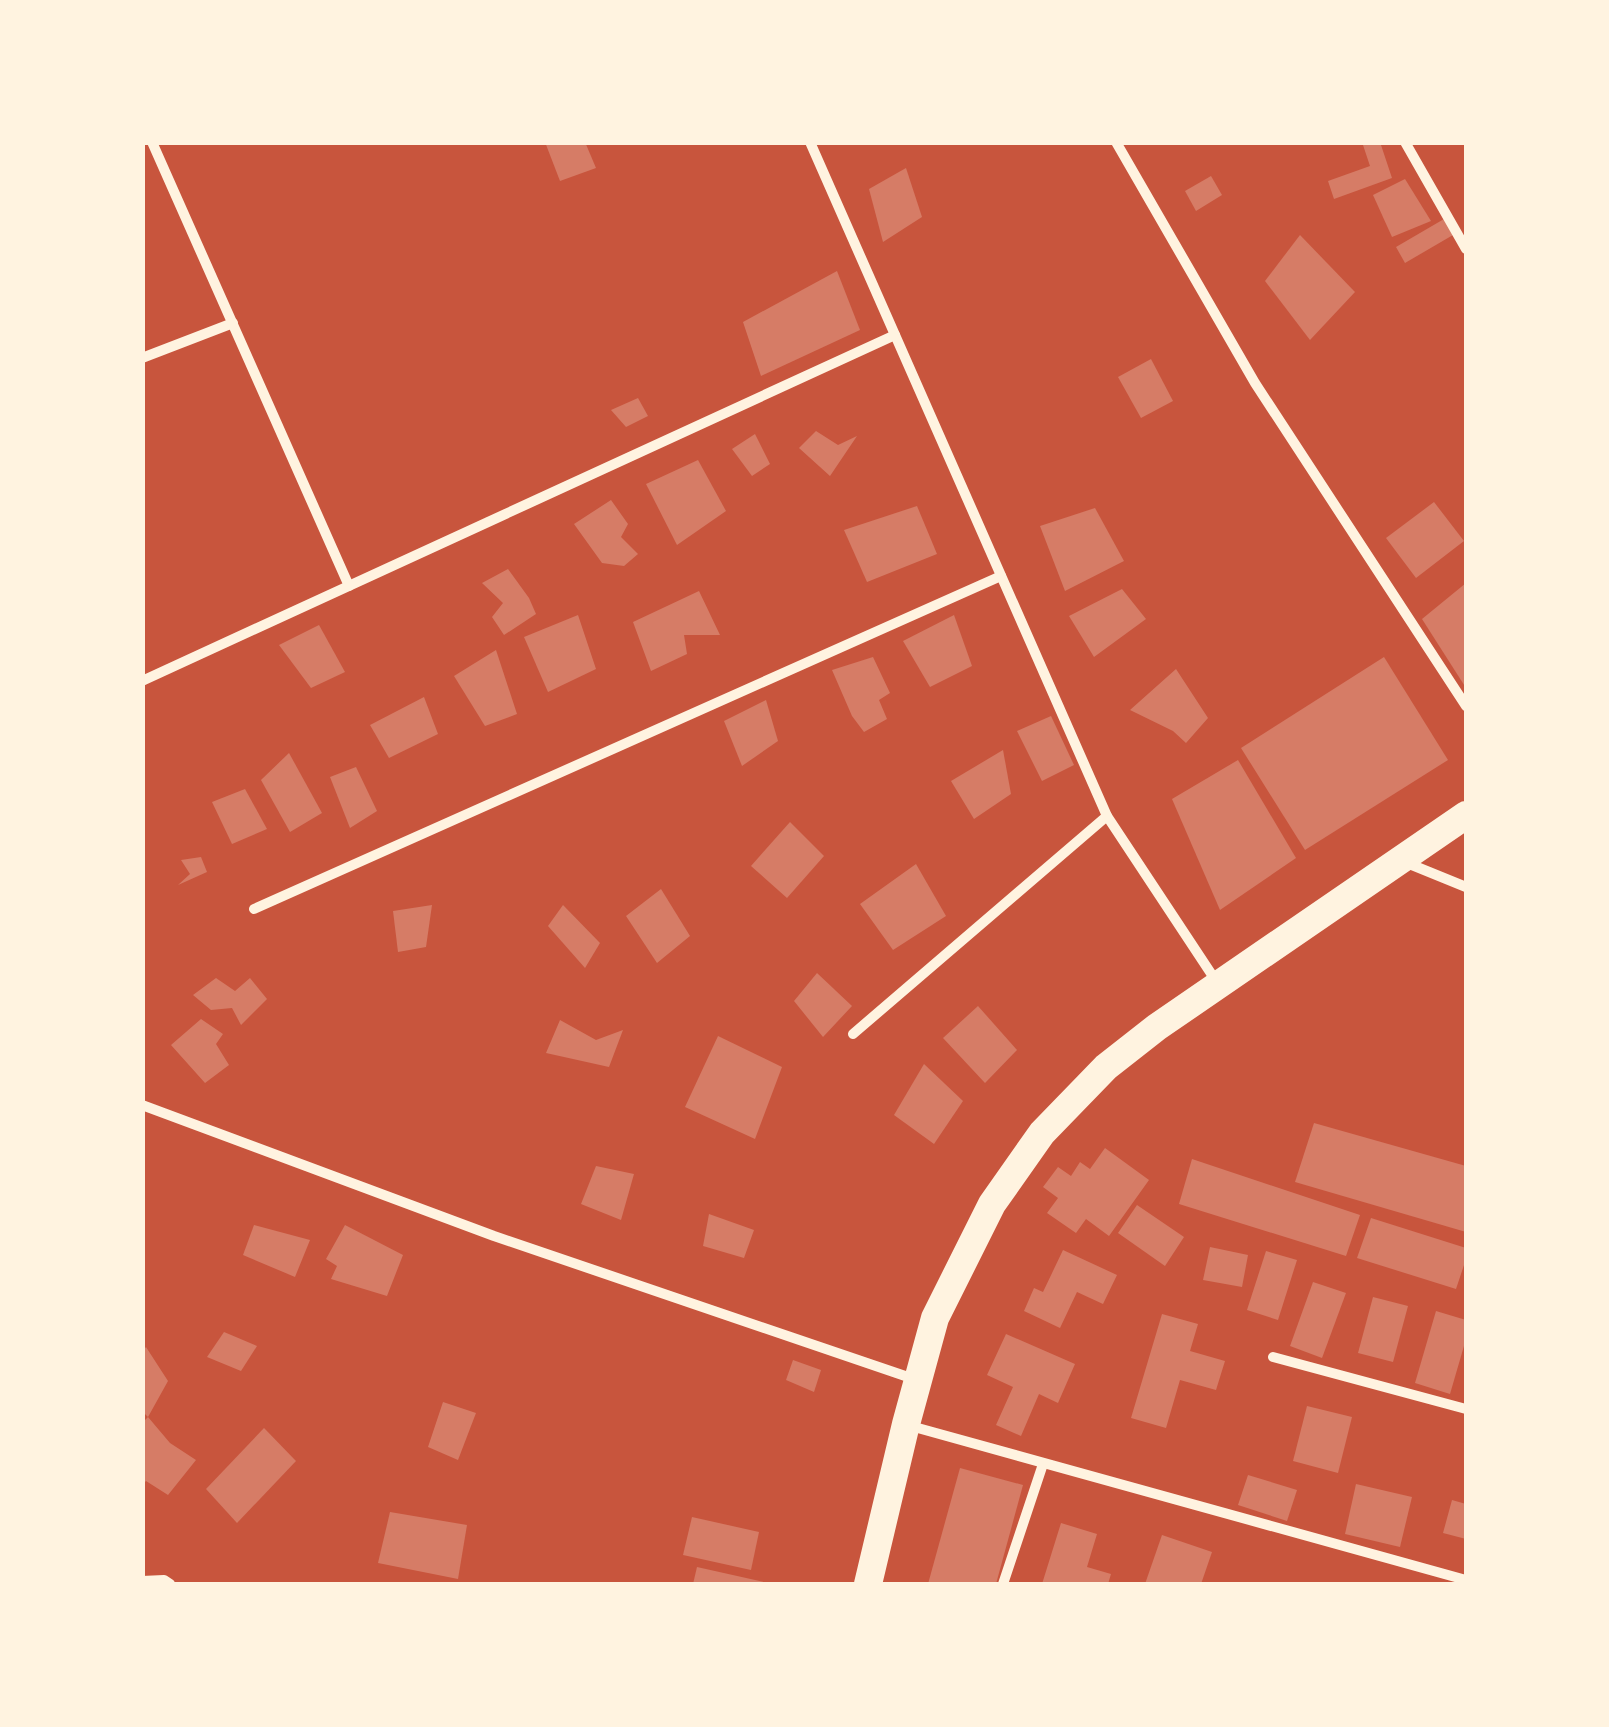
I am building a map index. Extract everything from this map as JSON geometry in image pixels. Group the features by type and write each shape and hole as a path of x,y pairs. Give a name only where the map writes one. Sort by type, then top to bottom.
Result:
{"highway":[{"path":"868,1584 936,1318 971,1241 1007,1180 1042,1134 1106,1067 1218,984 1466,815"}],"street":[{"path":"152,142 350,586"},
{"path":"810,142 1107,816 1218,984"},
{"path":"1116,142 1256,384 1466,706"},
{"path":"1406,142 1466,248"},
{"path":"142,358 233,323"},
{"path":"142,682 895,335"},
{"path":"254,909 1001,576"},
{"path":"853,1034 1107,816"},
{"path":"1403,861 1466,887"},
{"path":"142,1106 494,1236 918,1380"},
{"path":"1273,1357 1466,1409"},
{"path":"906,1424 1466,1580"},
{"path":"1004,1584 1043,1464"},
{"path":"142,1580 164,1580 170,1584"}],"building":[{"path":"545,142 585,142 596,168 560,181"},
{"path":"1362,142 1380,142 1392,178 1334,199 1328,181 1370,166"},
{"path":"906,168 922,217 883,242 869,189"},
{"path":"1211,176 1222,195 1196,211 1185,191"},
{"path":"1405,179 1431,221 1392,237 1373,195"},
{"path":"1444,219 1453,235 1405,263 1396,247"},
{"path":"1300,235 1355,292 1310,340 1265,281"},
{"path":"837,271 860,330 761,376 743,322"},
{"path":"1151,359 1173,401 1141,418 1118,377"},
{"path":"638,398 648,416 626,427 611,410"},
{"path":"816,431 838,445 857,436 830,476 799,448"},
{"path":"755,434 770,464 752,476 732,449"},
{"path":"698,460 726,511 677,545 646,484"},
{"path":"611,500 628,524 621,537 638,554 624,566 602,563 574,524"},
{"path":"1434,502 1464,541 1416,578 1386,538"},
{"path":"917,506 937,554 867,582 844,530"},
{"path":"1095,508 1124,561 1065,591 1040,526"},
{"path":"508,569 536,614 504,635 492,617 503,603 482,583"},
{"path":"1466,583 1466,688 1422,619"},
{"path":"1122,589 1146,619 1094,657 1069,616"},
{"path":"699,591 720,635 684,635 687,654 651,671 633,622"},
{"path":"578,615 596,669 548,692 524,637"},
{"path":"954,615 972,666 930,687 903,641"},
{"path":"319,625 345,672 311,688 279,645"},
{"path":"496,650 517,714 485,726 454,676"},
{"path":"873,657 890,693 879,700 887,719 864,732 852,716 832,670"},
{"path":"1384,657 1448,760 1305,850 1241,748"},
{"path":"1176,669 1208,718 1186,743 1173,731 1130,710"},
{"path":"424,697 438,734 389,758 370,725"},
{"path":"766,700 778,741 742,766 724,721"},
{"path":"1051,716 1074,765 1042,781 1017,731"},
{"path":"1003,750 1011,794 974,819 951,781"},
{"path":"289,753 322,813 290,832 261,780"},
{"path":"1238,760 1296,858 1220,910 1172,799"},
{"path":"356,767 377,811 350,828 330,777"},
{"path":"245,789 267,829 232,844 212,802"},
{"path":"790,822 824,856 787,898 751,866"},
{"path":"201,857 207,872 178,885 190,874 181,860"},
{"path":"916,864 946,916 893,950 860,904"},
{"path":"661,889 690,936 657,963 626,916"},
{"path":"432,905 426,947 398,952 393,911"},
{"path":"563,905 600,943 585,968 548,926"},
{"path":"817,973 852,1006 823,1037 794,1001"},
{"path":"216,978 235,991 250,978 267,999 241,1025 232,1008 211,1010 193,995"},
{"path":"978,1006 1017,1050 985,1083 943,1038"},
{"path":"201,1019 223,1034 216,1044 229,1065 205,1083 171,1045"},
{"path":"560,1020 596,1040 623,1030 609,1067 546,1053"},
{"path":"718,1036 782,1067 755,1139 685,1107"},
{"path":"924,1064 963,1101 934,1144 894,1115"},
{"path":"1314,1123 1466,1166 1466,1232 1295,1182"},
{"path":"1105,1148 1149,1180 1109,1236 1086,1219 1076,1233 1047,1213 1058,1198 1043,1187 1058,1167 1071,1176 1080,1162 1090,1169"},
{"path":"1192,1159 1360,1215 1346,1256 1179,1204"},
{"path":"596,1166 634,1174 621,1220 581,1204"},
{"path":"1137,1205 1184,1237 1165,1266 1118,1233"},
{"path":"709,1214 754,1230 744,1258 703,1246"},
{"path":"1371,1218 1466,1248 1456,1289 1357,1258"},
{"path":"254,1225 310,1240 295,1277 243,1255"},
{"path":"345,1225 403,1255 387,1296 331,1279 337,1266 326,1259"},
{"path":"1210,1247 1248,1255 1242,1287 1203,1280"},
{"path":"1063,1250 1117,1275 1103,1304 1077,1292 1060,1328 1024,1311 1034,1288 1043,1292"},
{"path":"1266,1251 1297,1260 1278,1320 1247,1310"},
{"path":"1313,1282 1346,1293 1322,1358 1290,1346"},
{"path":"1373,1297 1408,1306 1393,1362 1358,1353"},
{"path":"1436,1311 1466,1320 1466,1339 1450,1394 1415,1383"},
{"path":"1162,1314 1198,1324 1190,1351 1225,1361 1216,1390 1180,1380 1166,1428 1131,1418"},
{"path":"224,1332 257,1346 241,1371 207,1357"},
{"path":"1006,1334 1075,1364 1058,1403 1039,1394 1021,1436 996,1425 1013,1387 987,1375"},
{"path":"146,1347 168,1381 148,1417 142,1411 142,1352"},
{"path":"793,1360 821,1370 814,1392 786,1380"},
{"path":"443,1402 476,1413 458,1460 428,1447"},
{"path":"1307,1406 1352,1417 1338,1473 1293,1461"},
{"path":"148,1417 170,1443 196,1460 168,1495 146,1481 142,1485 142,1423"},
{"path":"264,1428 296,1461 237,1523 206,1489"},
{"path":"960,1468 1023,1485 996,1584 928,1584"},
{"path":"1248,1475 1297,1490 1287,1521 1238,1505"},
{"path":"1356,1484 1412,1497 1400,1547 1345,1534"},
{"path":"1452,1500 1466,1504 1466,1539 1443,1533"},
{"path":"390,1512 467,1525 458,1579 378,1563"},
{"path":"692,1517 759,1532 751,1570 683,1555"},
{"path":"1061,1523 1097,1534 1087,1567 1111,1574 1108,1584 1042,1584"},
{"path":"1162,1535 1212,1552 1201,1584 1145,1584"},
{"path":"697,1567 768,1583 768,1584 693,1584"}]}
